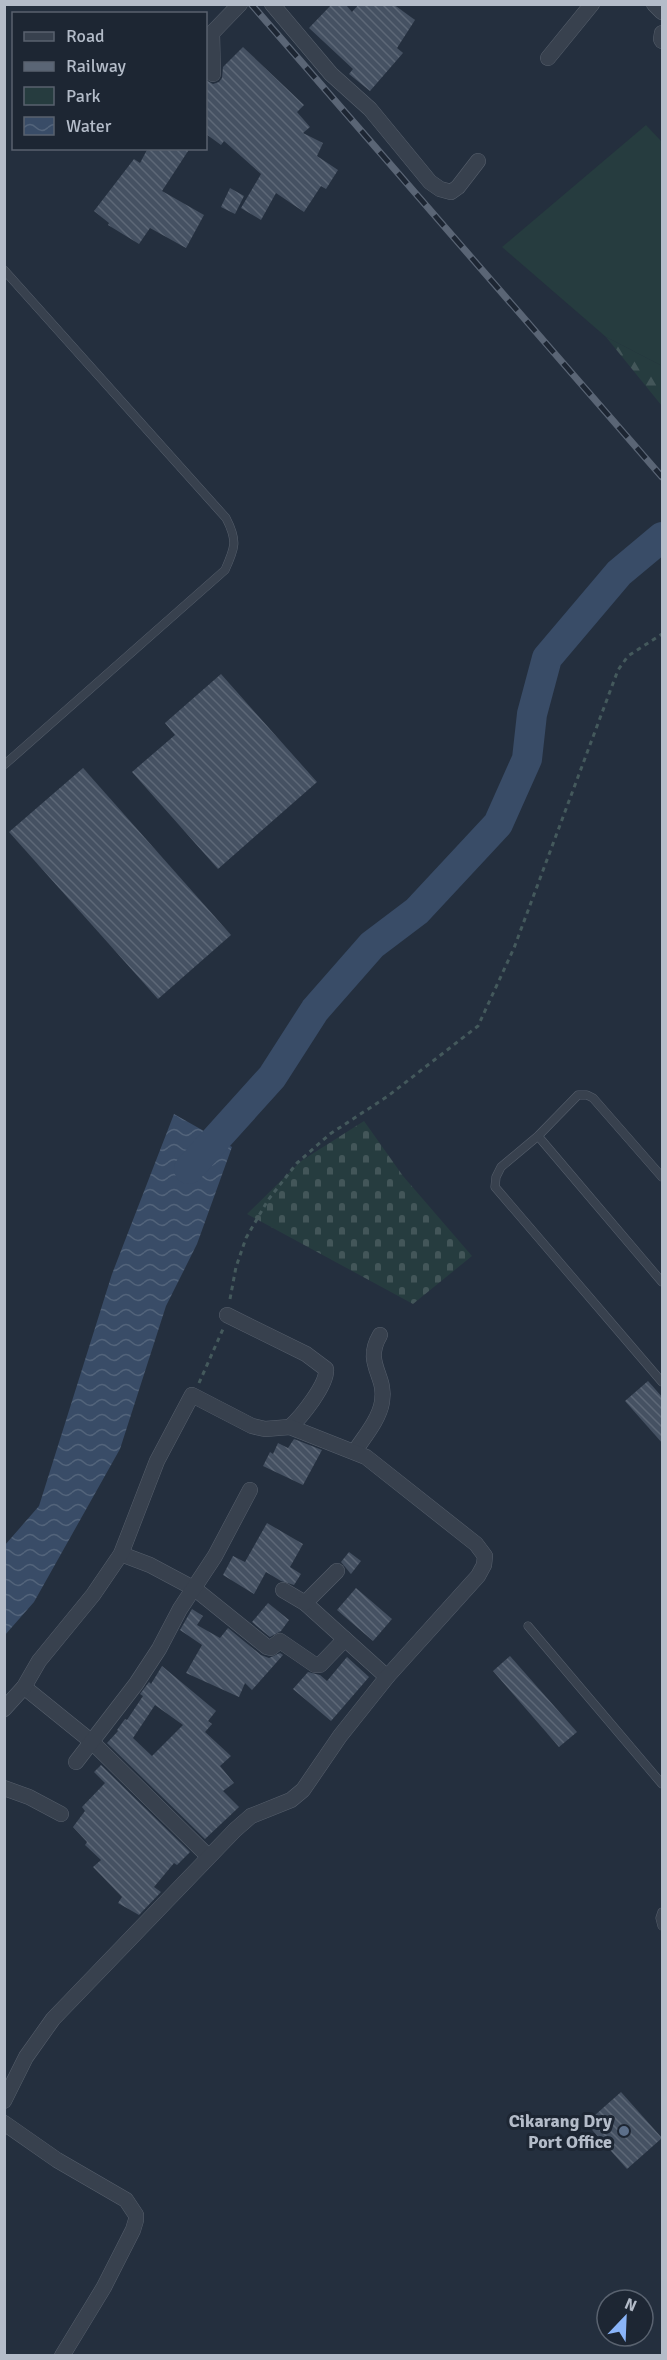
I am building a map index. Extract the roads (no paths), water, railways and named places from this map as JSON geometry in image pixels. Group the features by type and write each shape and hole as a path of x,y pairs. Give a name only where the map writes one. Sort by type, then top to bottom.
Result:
{"street":[{"path":"213,74 212,33 240,4"},
{"path":"272,4 331,74 370,109 435,186 451,192 465,179 478,161"},
{"path":"548,58 592,4"},
{"path":"654,4 663,12"},
{"path":"663,33 661,39 663,41"},
{"path":"227,1315 306,1354 326,1369 324,1380 304,1413 290,1427"},
{"path":"355,1451 374,1422 383,1401 373,1350 380,1335"},
{"path":"4,1709 24,1687 39,1661 93,1595 121,1554 157,1461 192,1395 258,1429 290,1427 329,1444 355,1451 380,1467 482,1549 486,1561 465,1592 387,1677 340,1736 303,1790 291,1800 251,1816 208,1856 53,2019 26,2057 4,2101"},
{"path":"76,1762 136,1684 159,1649 180,1609 215,1556 250,1490"},
{"path":"121,1554 150,1565 195,1589 267,1647 271,1648 277,1641 282,1641 315,1665 320,1665 326,1662 345,1639"},
{"path":"305,1603 337,1571"},
{"path":"283,1590 305,1603 387,1677"},
{"path":"24,1687 92,1742 208,1856"},
{"path":"4,1788 29,1797 61,1814"},
{"path":"4,2123 57,2160 126,2200 136,2215 133,2230 104,2287 62,2355"}],"lane":[{"path":"4,270 226,518 234,533 234,550 225,570 4,765"},
{"path":"663,1178 593,1098 578,1095 538,1136 501,1167 496,1177 495,1187 663,1382"},
{"path":"538,1136 663,1282"},
{"path":"528,1626 663,1784"},
{"path":"663,1912 660,1918 663,1926"}],"water":[{"path":"174,1114 232,1147 197,1244 166,1306 120,1449 34,1602 5,1635 5,1545 39,1506 112,1274"}],"waterway":[{"path":"189,1169 272,1077 315,1010 372,945 417,911 498,824 527,759 532,714 547,658 619,573 662,537"}],"railway":[{"path":"251,4 662,477"}],"place":[{"name":"Cikarang Dry Port Office","path":"624,2131"}]}
